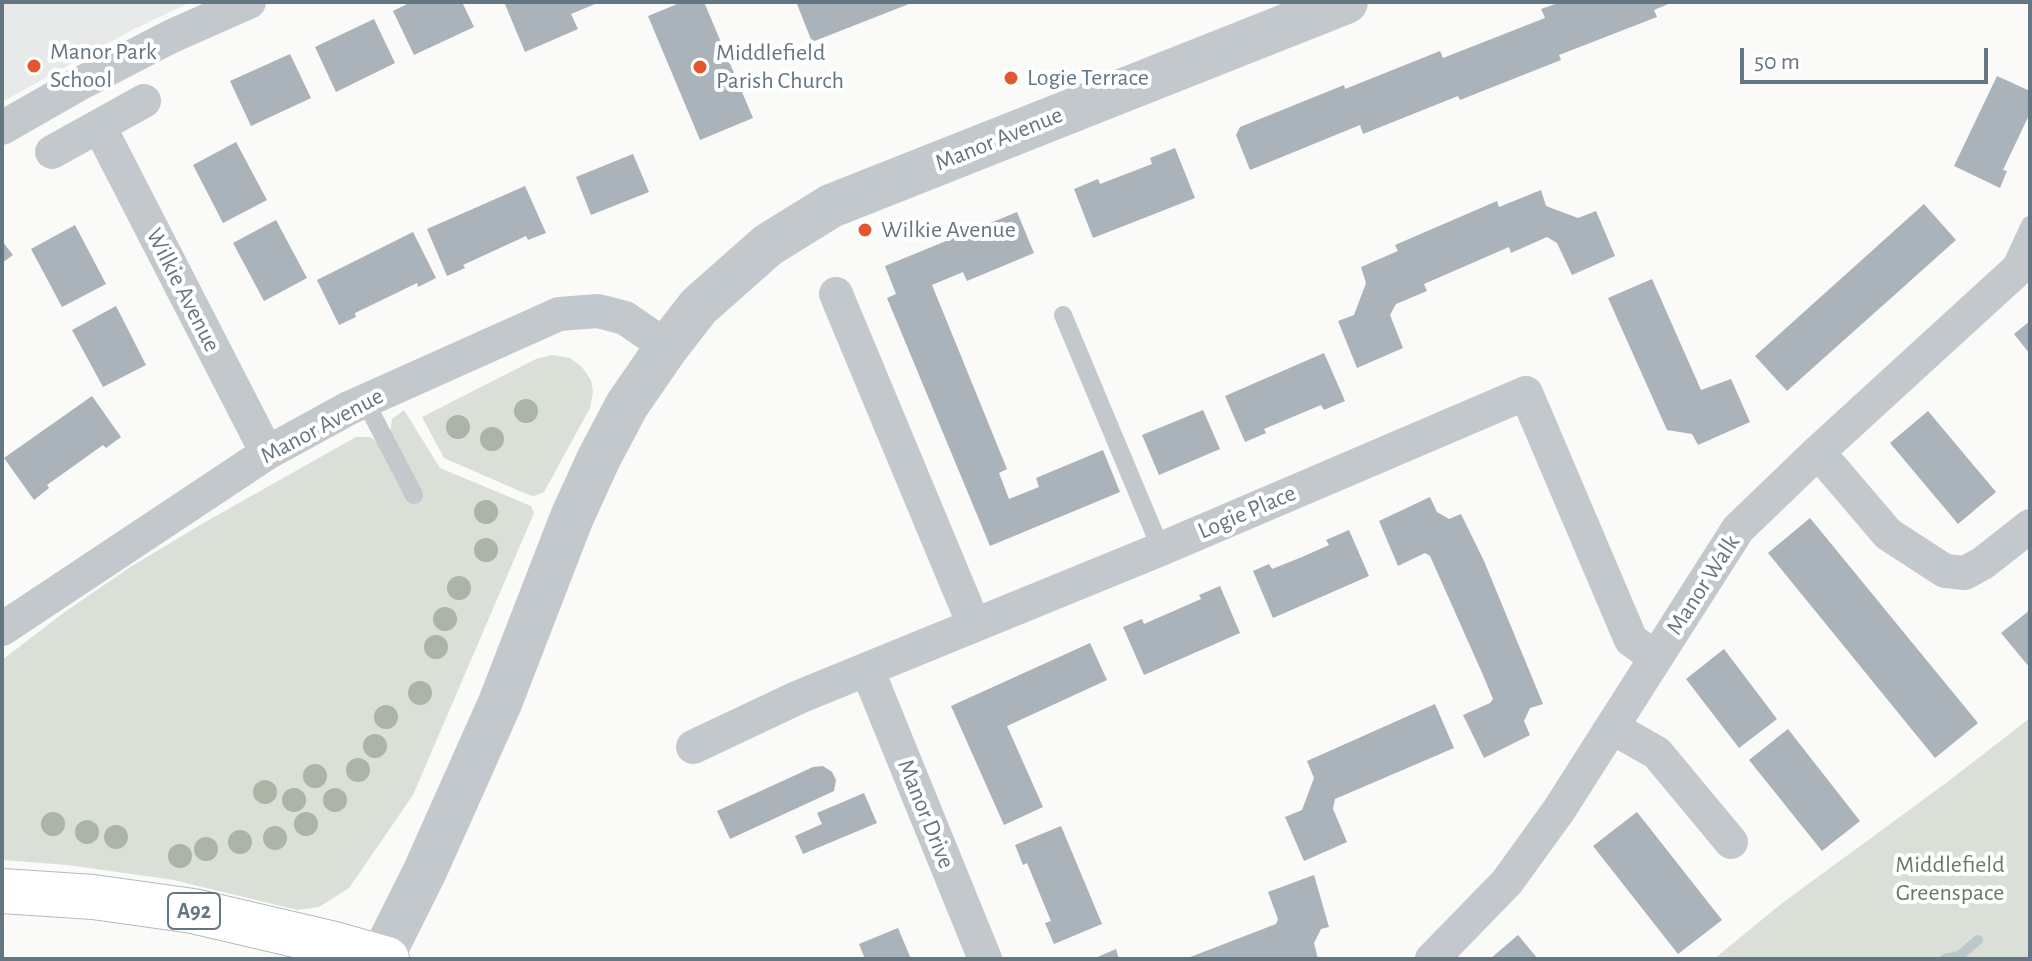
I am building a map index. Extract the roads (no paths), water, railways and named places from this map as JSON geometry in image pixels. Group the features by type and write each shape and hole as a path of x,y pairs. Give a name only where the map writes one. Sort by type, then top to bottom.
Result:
{"main road":[{"name":"A92","path":"2,891 93,897 193,911 384,958"}],"street":[{"path":"2,128 172,36 249,2"},
{"name":"Manor Avenue","path":"384,958 500,703 572,517 599,458 627,405 699,306 768,245 831,206 1346,2"},
{"path":"52,152 144,101"},
{"name":"Wilkie Avenue","path":"99,126 267,453"},
{"name":"Manor Walk","path":"1432,959 1507,882 1559,810 1738,529 2030,258"},
{"path":"836,294 974,625"},
{"name":"Manor Avenue","path":"2,629 267,453 365,401 559,314 578,310 598,311 625,318 667,347"},
{"name":"Logie Place","path":"693,747 799,697 1161,549 1526,393 1631,640 1655,657"},
{"path":"1818,452 1888,534 1945,571 1965,573 1983,563 2030,526"},
{"name":"Manor Drive","path":"867,669 985,959"},
{"path":"1613,728 1657,753 1731,842"}],"lane":[{"path":"2002,284 2030,225"},
{"path":"1063,315 1161,549"},
{"path":"365,401 414,495"}],"waterway":[{"path":"1945,959 1959,956 1978,940"}],"place":[{"name":"Manor Park School","path":"34,66"},
{"name":"Middlefield Parish Church","path":"700,67"},
{"name":"Logie Terrace","path":"1011,78"},
{"name":"Wilkie Avenue","path":"865,230"}],"park label":[{"name":"Middlefield Greenspace","path":"1950,879"}]}
